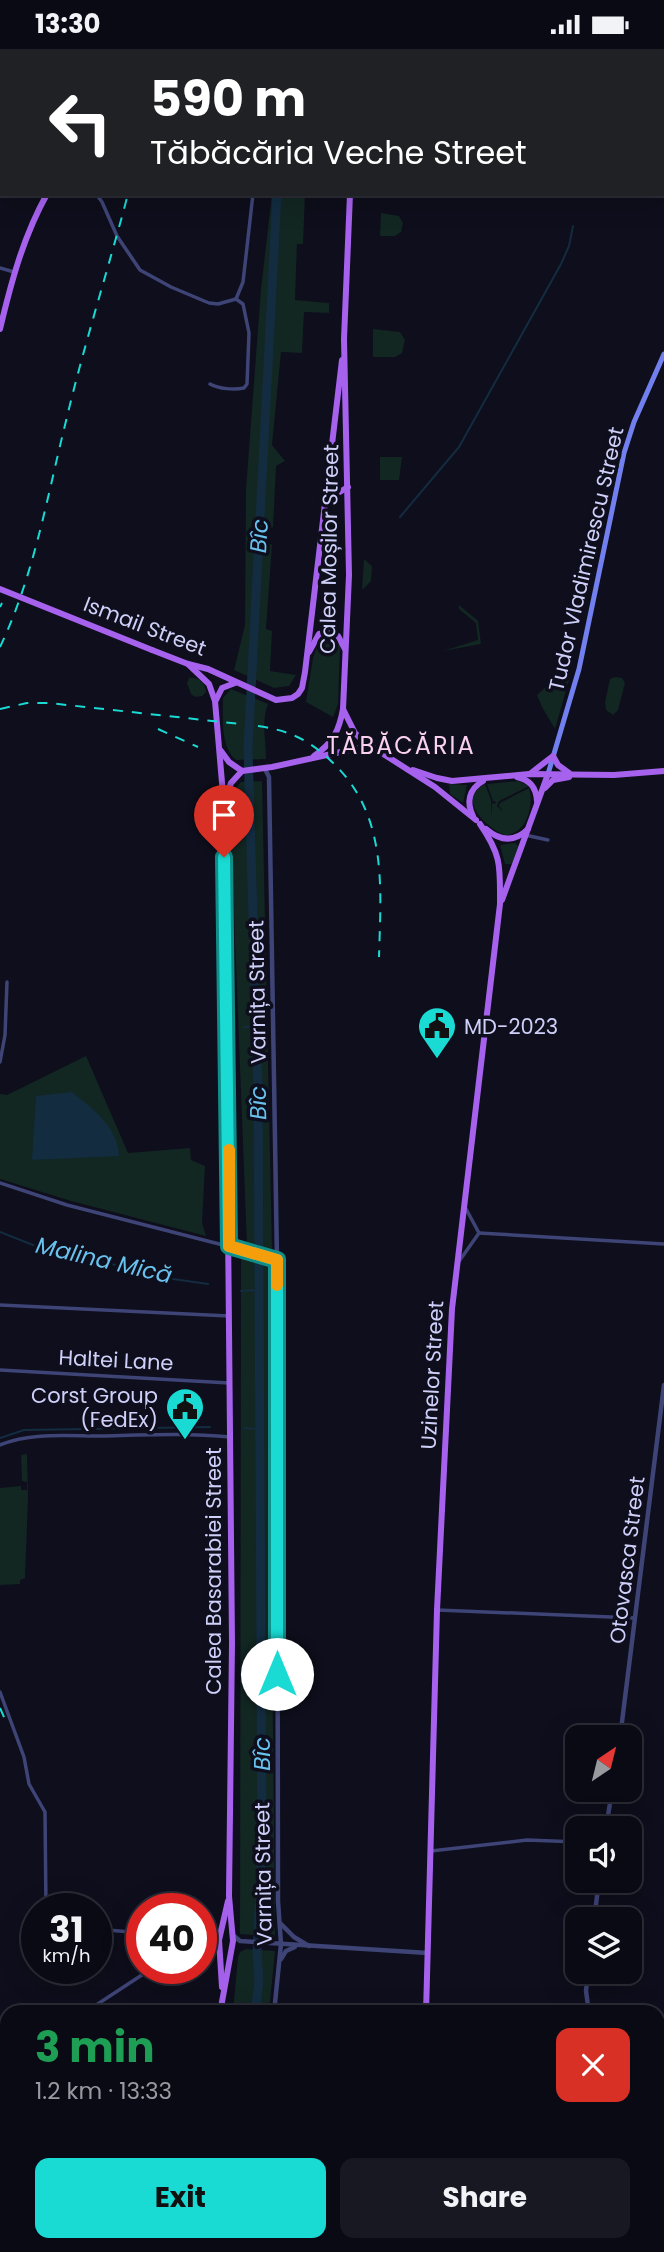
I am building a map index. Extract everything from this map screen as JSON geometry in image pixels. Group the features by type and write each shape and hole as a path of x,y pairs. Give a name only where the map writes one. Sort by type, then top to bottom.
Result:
{"main road":[{"path":"0,329 14,272 34,219 46,196"},
{"name":"Calea Moșilor Street","path":"309,759 334,739 343,709 349,575 344,339 350,196"},
{"name":"Calea Moșilor Street","path":"272,698 292,698 298,694 304,681 344,339"},
{"name":"Tudor Vladimirescu Street","path":"548,774 579,669 624,453 634,422 664,354"},
{"path":"326,488 338,493 348,487"},
{"name":"Ismail Street","path":"0,589 188,664 208,669 272,698"},
{"path":"306,657 315,639 324,632 338,636 346,651"},
{"name":"Calea Basarabiei Street","path":"188,664 209,684 215,701 225,806 232,1643 229,1896 233,1934 221,2005"},
{"path":"215,701 222,688 235,683"},
{"path":"343,709 355,733 372,748 435,787 495,836 510,839 521,835 529,827"},
{"path":"219,747 229,762 244,771"},
{"path":"225,806 231,783 244,771 359,748 372,748"},
{"path":"529,774 553,756 561,768 576,775"},
{"path":"405,766 448,781 529,774 645,774 664,771"},
{"name":"Uzinelor Street","path":"500,904 548,774"},
{"path":"540,795 545,786 553,780 576,775"},
{"path":"513,776 524,778 532,784 537,797 536,810"},
{"path":"478,822 470,807 471,794 480,782 494,778"},
{"name":"Uzinelor Street","path":"426,2005 437,1610 452,1309 500,904 501,874 498,856 493,843 478,822"},
{"name":"Calea Basarabiei Street","path":"222,1994 220,1940 229,1896"},
{"path":"232,1947 226,1948 220,1940 233,1934"}],"street":[{"path":"98,196 133,262 147,276 209,303 218,304 236,299 242,301 247,313 247,384 238,389 210,384"},
{"path":"236,299 243,282 253,196"},
{"path":"0,268 14,272"},
{"name":"Varnița Street","path":"262,769 269,778 275,1259 280,1959 275,2005"},
{"path":"510,839 526,835 548,840"},
{"path":"0,1062 5,1035 7,982"},
{"path":"0,1183 67,1205 275,1259"},
{"path":"464,1205 479,1233"},
{"path":"479,1233 664,1244"},
{"path":"457,1263 479,1233"},
{"path":"0,1305 230,1316"},
{"name":"Haltei Lane","path":"0,1370 230,1383"},
{"name":"Otovasca Street","path":"622,1725 664,1385"},
{"path":"0,1445 16,1439 60,1436 177,1434 230,1437"},
{"path":"437,1610 636,1618"},
{"path":"0,1692 24,1757 29,1784 45,1812 46,1893"},
{"path":"430,1851 527,1840 565,1841"},
{"path":"279,1923 309,1947"},
{"path":"233,1934 242,1941 428,1953"},
{"path":"232,1947 242,1941"},
{"path":"280,1959 286,1951 297,1946"},
{"path":"96,2005 128,1984"},
{"path":"587,1984 588,2005"}],"green space":[{"path":"272,196 305,196 303,244 297,244 295,300 329,303 329,313 304,312 302,353 281,352 272,445 285,461 276,466 273,527 269,529 267,542 272,545 266,629 272,631 270,671 296,675 289,686 274,688 234,670 245,625 246,489 261,289"},
{"path":"381,213 399,216 403,223 401,232 395,236 380,236"},
{"path":"373,329 400,332 405,340 402,353 395,357 373,357"},
{"path":"380,457 402,457 399,480 380,480"},
{"path":"364,559 372,566 371,581 362,590"},
{"path":"459,605 478,621 481,644 443,651 478,640 476,623 459,609"},
{"path":"329,635 337,639 340,645 338,704 333,717 306,702 313,658 320,639"},
{"path":"571,673 555,729 537,695 549,684"},
{"path":"189,678 203,683 206,692 202,696 195,697 191,694 187,683"},
{"path":"622,678 625,683 618,710 613,715 606,710 605,702 610,679"},
{"path":"231,689 268,704 264,724 266,759 236,760 227,747 223,698"},
{"path":"262,781 272,1251 247,1245 230,813 234,791 241,782"},
{"path":"518,781 529,786 499,801 497,806 503,812 500,803 529,788 531,803 527,819 518,831 504,835 482,820 473,798 477,790 485,784 491,800 491,817 492,803 496,802 493,801 487,784"},
{"path":"449,784 467,785 463,803 450,794"},
{"path":"515,843 518,846 512,864 505,864 500,845"},
{"path":"86,1056 128,1153 190,1148 191,1160 205,1166 202,1223 206,1236 71,1201 0,1179 0,1094 7,1095"},
{"path":"241,1255 272,1265 271,1525 275,1937 240,1934"},
{"path":"27,1454 28,1498 25,1578 20,1580 20,1584 0,1585 0,1488 21,1486 21,1490 27,1490 27,1482 22,1481 21,1455"},
{"path":"246,1949 275,1951 270,2005 234,2005 240,1952"}],"water":[{"path":"72,1092 109,1127 118,1146 119,1156 32,1160 36,1096"}],"waterway":[{"name":"Bîc","path":"256,2005 262,1850 258,1090 248,748 277,196"},
{"path":"400,517 459,447 561,264 569,246 573,226"},
{"path":"244,1027 256,1026"},
{"name":"Malina Mică","path":"0,1232 67,1255 166,1278 208,1284"},
{"name":"Malina Mică","path":"241,1291 253,1290 259,1293"},
{"path":"0,1438 24,1430 210,1427"},
{"path":"244,1428 260,1429"}],"railway":[{"path":"0,647 31,564 73,393 127,196"},
{"path":"0,607 2,603"},
{"path":"0,709 27,703 49,703 240,724"},
{"path":"258,726 288,733 314,746 349,781 362,803 372,827 380,877 379,957"},
{"path":"158,729 198,747"},
{"path":"0,1708 7,1724"}],"slow traffic":[{"path":"229,1150 229,1246 277,1260 277,1285"}],"place":[{"name":"MD-2023","path":"437,1060"},
{"name":"Corst Group (FedEx)","path":"185,1441"}],"district":[{"name":"TĂBĂCĂRIA","path":"401,745"}],"route":[{"path":"224,857 229,1246 277,1260 277,1674"}]}
